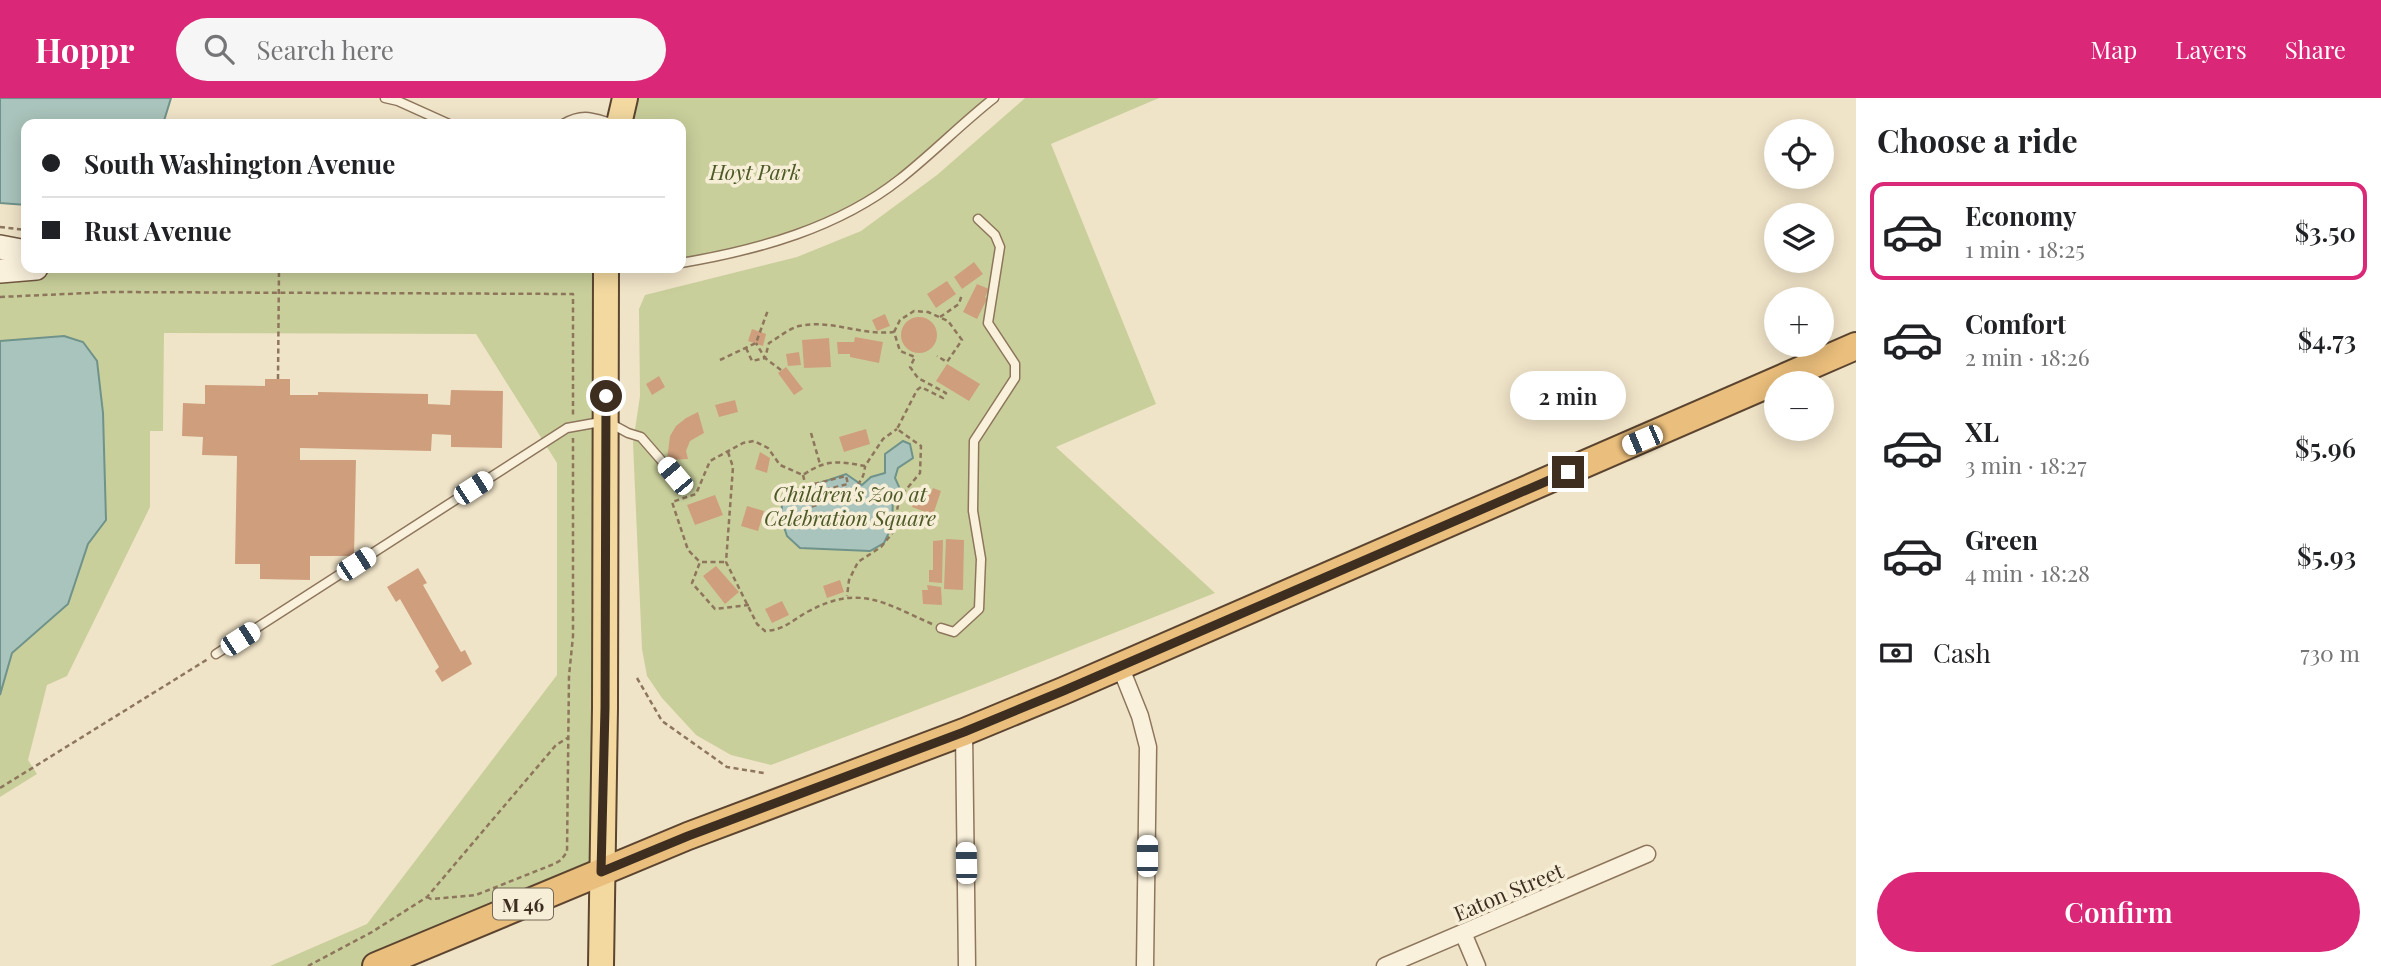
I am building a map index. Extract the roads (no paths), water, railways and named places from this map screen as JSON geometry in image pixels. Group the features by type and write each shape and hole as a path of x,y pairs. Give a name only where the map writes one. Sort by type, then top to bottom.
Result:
{"highway":[{"name":"M 46","path":"382,965 601,872 783,799 964,732 1856,346"}],"main road":[{"path":"619,119 625,98"},
{"path":"0,247 21,251"},
{"path":"0,271 21,269"},
{"path":"601,966 605,708 606,273"}],"street":[{"path":"1120,666 1140,716 1148,747 1146,966"},
{"path":"964,732 967,966"},
{"name":"Eaton Street","path":"1385,966 1647,853"},
{"path":"1463,933 1477,966"}],"lane":[{"path":"385,98 438,119"},
{"path":"686,261 716,257 766,244 815,228 858,206 899,180 995,98"},
{"path":"573,119 588,116 599,119"},
{"path":"941,628 954,632 979,609 981,559 973,511 974,440 1015,378 1015,364 988,323 1000,247 995,235 978,219"},
{"path":"216,654 567,428 606,421 640,437 675,476"}],"water":[{"path":"0,98 171,98 165,119 21,119 21,205 0,203"},
{"path":"64,336 83,342 97,361 103,413 106,520 88,544 68,604 12,653 0,695 0,341"},
{"path":"903,441 910,444 913,458 898,468 895,478 900,489 893,497 892,526 884,543 870,551 800,548 787,536 781,518 782,505 796,491 846,474 862,485 871,477 885,473 885,454"}],"park label":[{"name":"Hoyt Park","path":"755,171"},
{"name":"Children's Zoo at Celebration Square","path":"850,505"}]}
